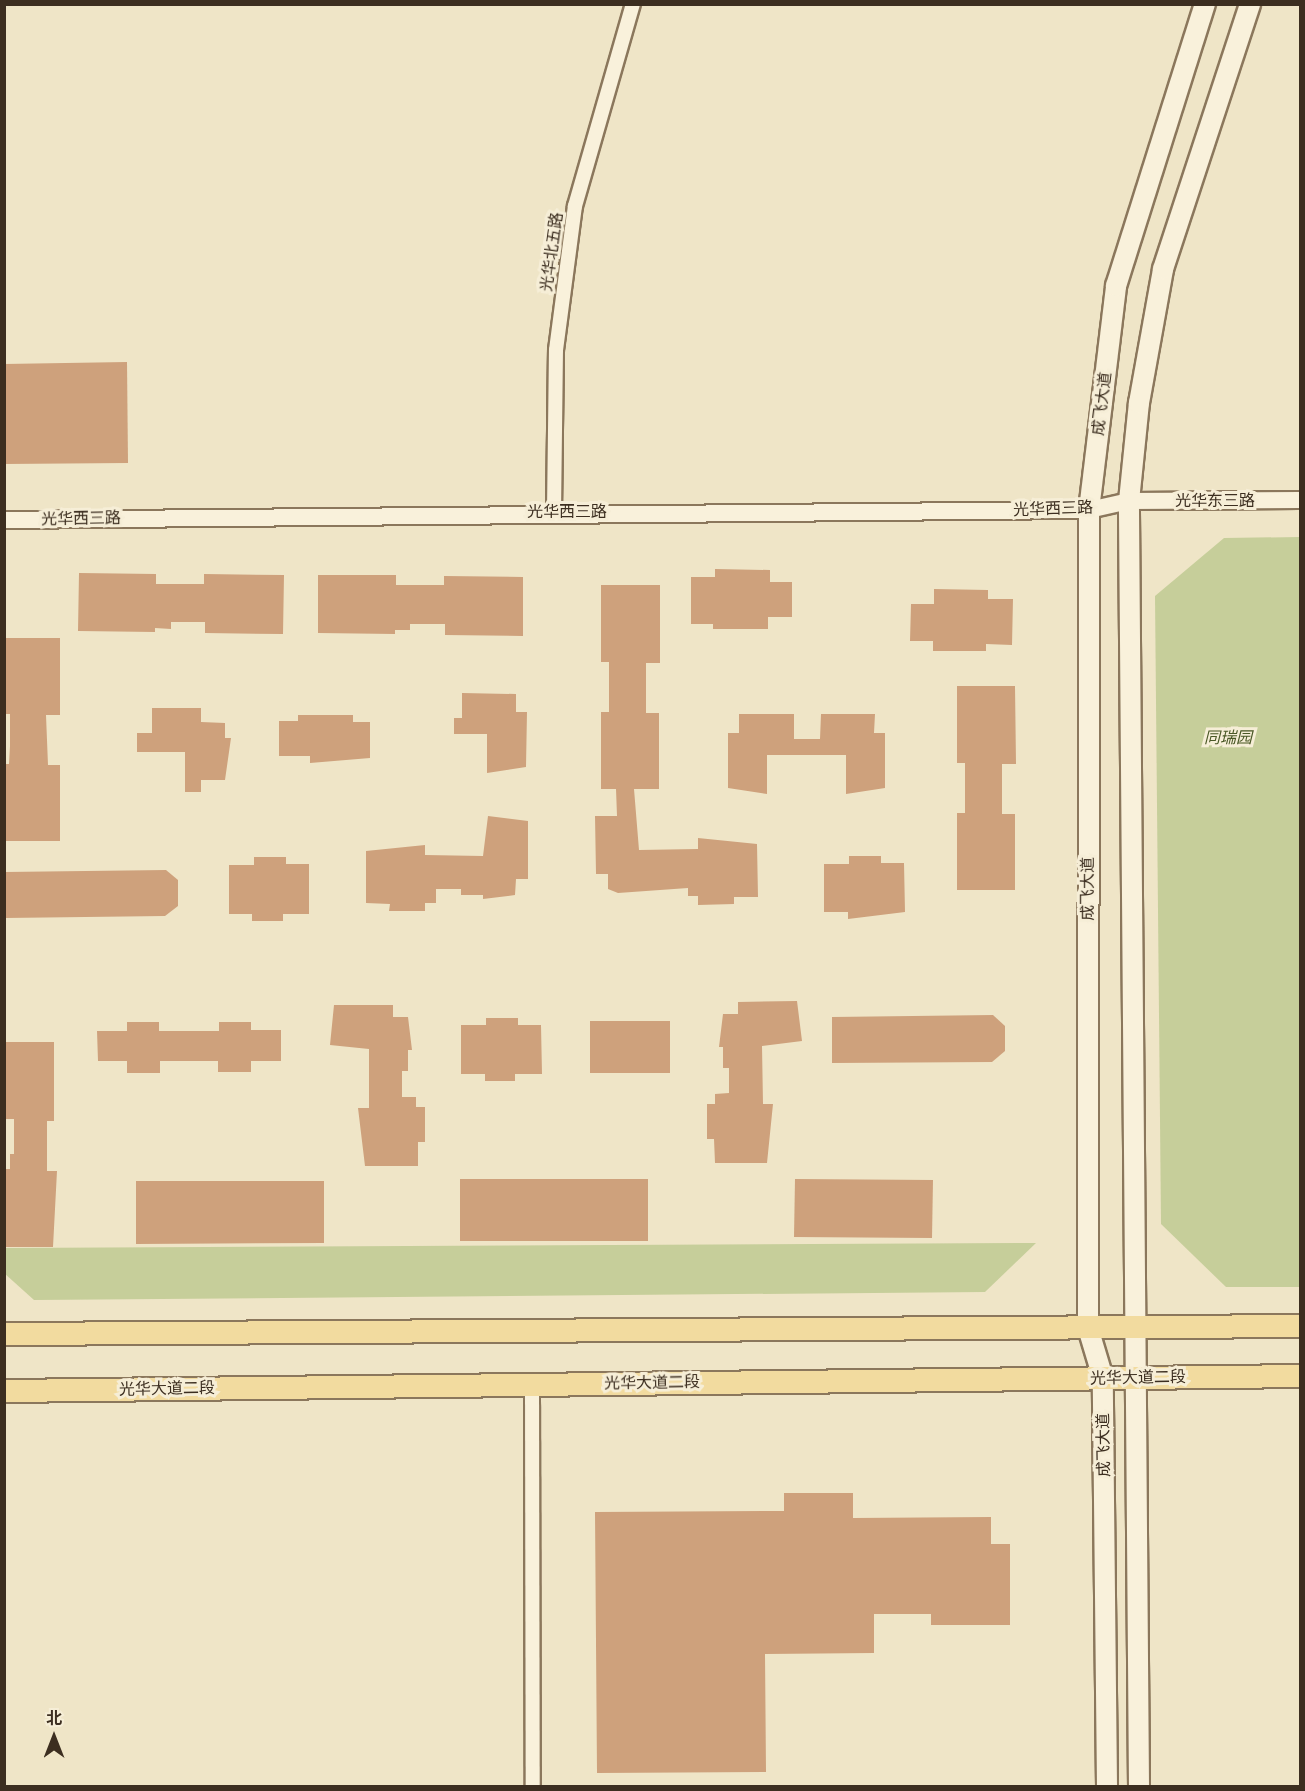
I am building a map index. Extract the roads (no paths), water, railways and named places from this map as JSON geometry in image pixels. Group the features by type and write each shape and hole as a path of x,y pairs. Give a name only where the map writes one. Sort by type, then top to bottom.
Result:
{"main road":[{"name":"成飞大道","path":"1107,1786 1103,1378 1088,1328 1089,510 1116,286 1205,4"},
{"name":"成飞大道","path":"1139,1786 1129,501 1139,403 1163,269 1250,4"},
{"path":"4,1334 1300,1326"},
{"name":"光华大道二段","path":"4,1391 1300,1376"}],"street":[{"name":"光华北五路","path":"554,512 556,350 575,206 633,4"},
{"name":"光华东三路","path":"1129,501 1300,500"},
{"name":"光华西三路","path":"4,520 554,512 1089,510 1129,501"},
{"path":"532,1384 533,1786"}],"park label":[{"name":"同瑞园","path":"1228,738"}]}
